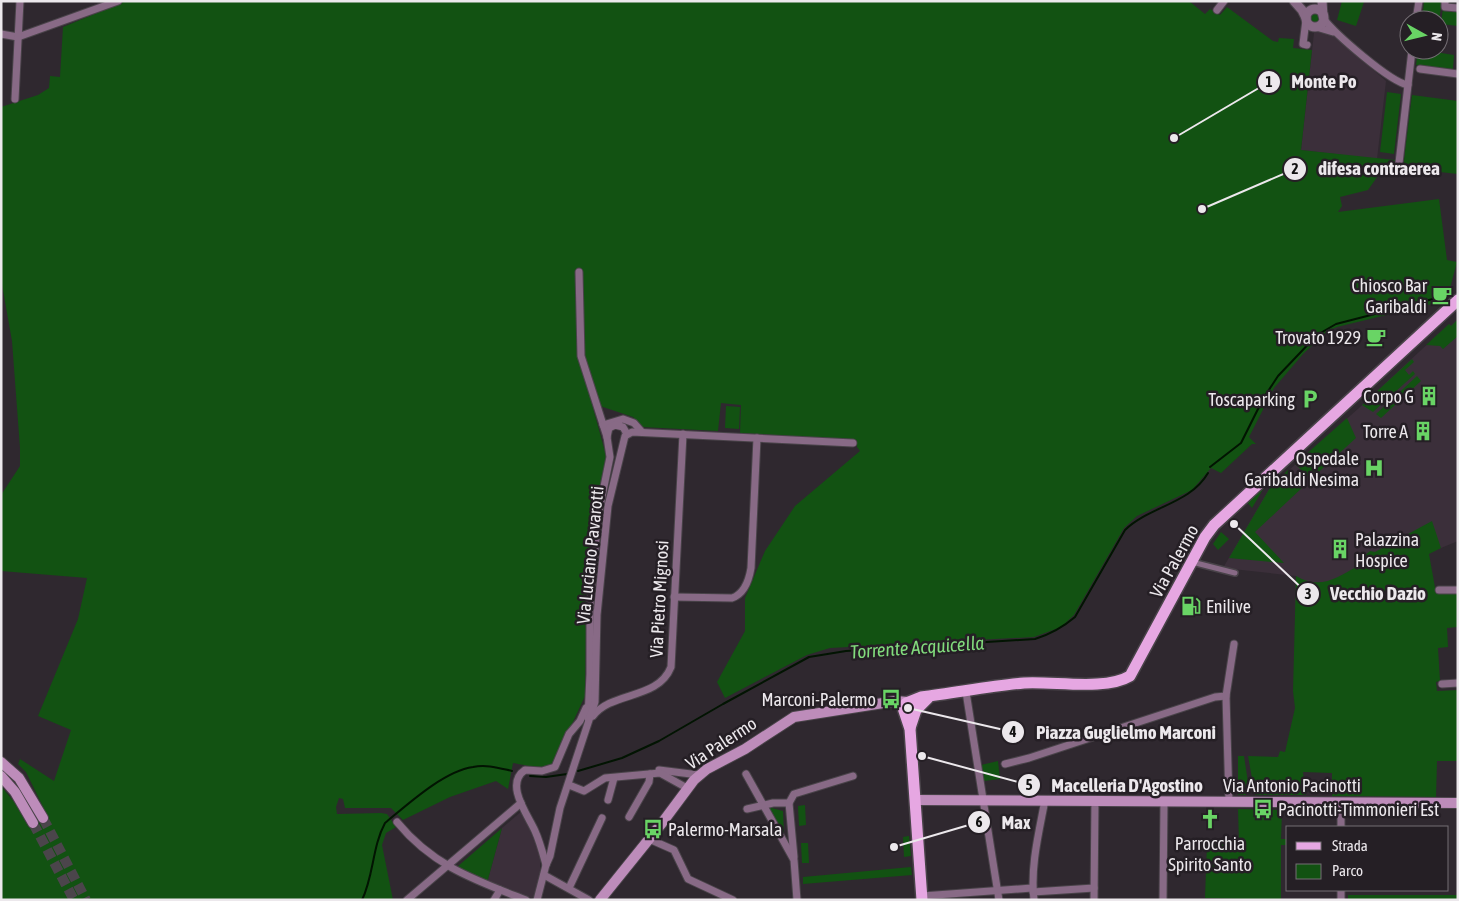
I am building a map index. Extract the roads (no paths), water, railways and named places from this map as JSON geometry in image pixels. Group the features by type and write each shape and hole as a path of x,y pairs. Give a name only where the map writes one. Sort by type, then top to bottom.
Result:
{"main road":[{"name":"Via Palermo","path":"600,900 699,775 745,749 794,717 883,703 910,708 932,696 1024,683 1101,682 1125,678 1136,669 1205,537 1220,519 1458,300"},
{"path":"910,708 922,898"},
{"path":"1,762 19,778 43,818"},
{"path":"1,776 15,792 33,823"},
{"name":"Via Antonio Pacinotti","path":"915,800 1458,803"}],"street":[{"path":"15,99 20,1"},
{"path":"1,34 18,37 118,1"},
{"path":"1217,10 1224,1"},
{"path":"1295,1 1313,10 1318,10 1338,34 1390,77 1408,85"},
{"path":"1295,1 1306,19 1315,27 1338,34"},
{"path":"1321,1 1323,17 1321,24 1308,33 1307,45 1303,44 1306,19 1321,1"},
{"path":"1445,1 1445,7 1458,8"},
{"path":"1399,164 1411,60"},
{"path":"1420,69 1458,74"},
{"path":"579,272 581,356 603,425 609,464 599,510 590,601 587,727"},
{"path":"603,425 622,419 634,423 642,432"},
{"path":"606,437 609,428 615,425 622,427 627,434 642,432 853,442"},
{"name":"Via Luciano Pavarotti","path":"595,709 597,615 608,506 615,473 627,434"},
{"name":"Via Pietro Mignosi","path":"595,709 655,686 666,676 672,662 683,434"},
{"path":"674,597 732,598 738,595 745,587 751,568 757,438"},
{"path":"1192,562 1235,573"},
{"path":"1439,590 1458,590"},
{"path":"1229,801 1226,696 1234,644"},
{"path":"1442,684 1458,683"},
{"path":"966,692 999,900"},
{"path":"1005,764 1215,697 1226,696"},
{"path":"546,865 538,838 521,803 516,782 520,774 525,770 542,771 555,767 569,734 583,716 588,698"},
{"path":"537,900 550,856 560,808 587,727 595,709"},
{"path":"576,727 587,727"},
{"path":"650,774 667,770 699,775"},
{"path":"629,817 649,782 650,774"},
{"path":"569,785 584,791 602,779 663,774 687,788"},
{"path":"746,774 794,860"},
{"path":"797,900 789,803 797,792 853,776"},
{"path":"608,800 614,778"},
{"path":"1033,893 1045,800"},
{"path":"1094,800 1094,900"},
{"path":"1163,900 1164,801"},
{"path":"1341,802 1341,826"},
{"path":"407,900 521,803"},
{"path":"747,809 763,804 789,803"},
{"path":"569,888 602,818"},
{"path":"397,822 414,843 446,866 463,876 526,900"},
{"path":"649,839 674,850 688,879 733,900"},
{"path":"544,875 588,900"},
{"path":"922,898 997,890 1033,893 1094,888"},
{"path":"494,900 500,890"}],"waterway":[{"name":"Torrente Acquicella","path":"1210,467 1241,443 1263,399 1278,376 1317,335 1336,324 1433,299"},
{"name":"Torrente Acquicella","path":"578,771 622,758 659,741 809,657 846,651 1035,639 1051,633 1075,617 1125,530 1146,515 1191,492 1208,473"},
{"name":"Torrente Acquicella","path":"362,900 385,823 438,781 462,770 483,766 512,771"},
{"name":"Torrente Acquicella","path":"530,776 546,777 567,774"}],"tunnel":[{"path":"43,818 86,900"},
{"path":"33,823 74,900"}],"place":[{"name":"Monte Po","path":"1174,138"},
{"name":"difesa contraerea","path":"1202,209"},
{"name":"Chiosco Bar Garibaldi","path":"1442,295"},
{"name":"Trovato 1929","path":"1376,337"},
{"name":"Corpo G","path":"1429,396"},
{"name":"Toscaparking","path":"1310,399"},
{"name":"Torre A","path":"1423,431"},
{"name":"Ospedale Garibaldi Nesima","path":"1374,468"},
{"name":"Vecchio Dazio","path":"1234,524"},
{"name":"Palazzina Hospice","path":"1340,549"},
{"name":"Enilive","path":"1191,606"},
{"name":"Marconi-Palermo","path":"891,699"},
{"name":"Piazza Guglielmo Marconi","path":"908,708"},
{"name":"Macelleria D'Agostino","path":"922,756"},
{"name":"Pacinotti-Timmonieri Est","path":"1263,809"},
{"name":"Parrocchia Spirito Santo","path":"1210,819"},
{"name":"Palermo-Marsala","path":"653,829"},
{"name":"Max","path":"894,847"}]}
